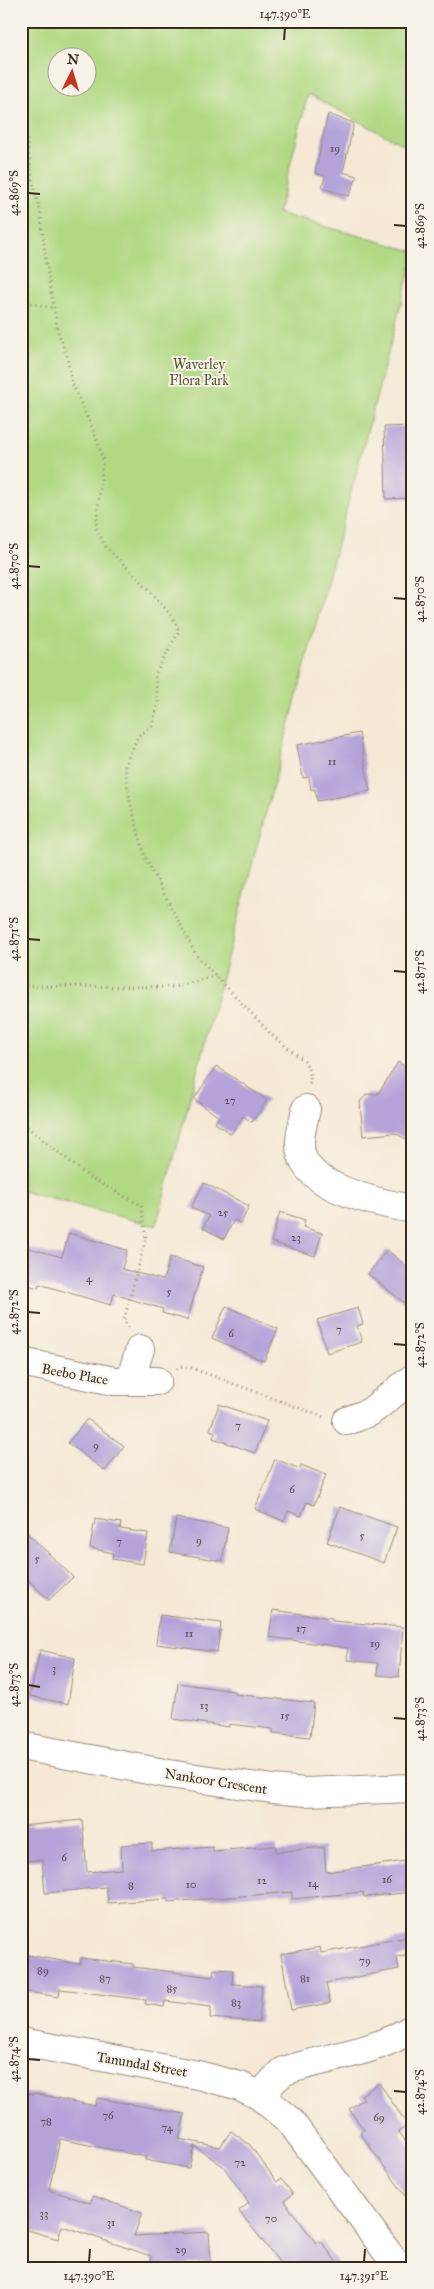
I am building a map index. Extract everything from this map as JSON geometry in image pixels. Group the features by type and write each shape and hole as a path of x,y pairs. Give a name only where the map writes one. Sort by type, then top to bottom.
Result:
{"street":[{"path":"306,1109 300,1149 309,1169 349,1194 378,1203 413,1209"},
{"path":"130,1381 140,1349"},
{"name":"Beebo Place","path":"21,1362 114,1381 157,1381"},
{"path":"347,1421 370,1412 413,1378"},
{"name":"Nankoor Crescent","path":"21,1746 169,1774 272,1789 306,1792 413,1788"},
{"path":"260,2096 284,2071 375,2048 413,2028"},
{"name":"Tanundal Street","path":"21,2042 198,2075 240,2086 260,2096 290,2121 399,2268"}],"path":[{"path":"21,100 32,178 41,216 53,308 72,383 96,437 103,460 96,528 105,546 148,588 173,618 178,630 155,675 158,702 152,726 138,736 125,766 128,797 145,857 196,955 274,1038 305,1061 311,1076 306,1109"},
{"path":"21,300 53,308"},
{"path":"21,986 174,987 216,976"},
{"path":"21,1119 25,1125 89,1177 141,1205 146,1238 124,1320 140,1349"},
{"path":"157,1381 181,1366 191,1368 325,1417 347,1421"}],"green space":[{"name":"Waverley Flora Park","path":"21,21 413,21 413,150 308,94 278,213 413,251 413,259 156,1226 21,1191"}],"building":[{"path":"328,114 354,123 343,172 357,176 349,196 322,188 325,176 315,173"},
{"path":"412,426 413,498 386,499 384,427"},
{"path":"359,733 370,791 317,801 315,789 311,790 309,777 303,778 297,745"},
{"path":"398,1062 413,1072 413,1143 395,1133 363,1136 360,1102 367,1094 378,1094"},
{"path":"216,1066 267,1100 252,1122 243,1116 231,1134 215,1123 219,1117 194,1099"},
{"path":"204,1183 249,1206 241,1223 234,1220 224,1239 203,1228 209,1216 191,1208"},
{"path":"280,1212 305,1220 303,1227 322,1233 315,1256 271,1242"},
{"path":"69,1233 127,1250 122,1269 163,1280 170,1257 203,1267 187,1320 162,1313 163,1309 114,1294 111,1305 39,1284 38,1288 21,1283 21,1246 62,1257"},
{"path":"387,1250 413,1271 413,1310 368,1274"},
{"path":"226,1306 278,1329 264,1361 212,1338"},
{"path":"358,1308 363,1324 357,1326 362,1342 327,1353 317,1320"},
{"path":"219,1404 267,1421 255,1453 213,1438 215,1432 210,1430"},
{"path":"87,1419 124,1446 105,1471 68,1443"},
{"path":"275,1459 300,1469 301,1465 326,1475 314,1505 307,1502 301,1516 288,1511 284,1521 255,1509"},
{"path":"340,1507 397,1527 384,1563 327,1542"},
{"path":"176,1518 228,1528 222,1561 170,1552"},
{"path":"95,1519 121,1523 120,1529 148,1533 143,1564 112,1559 113,1553 90,1548"},
{"path":"21,1527 73,1577 49,1600 21,1573"},
{"path":"273,1610 332,1618 332,1621 403,1627 399,1677 377,1675 378,1663 347,1660 348,1648 269,1637"},
{"path":"160,1615 221,1623 217,1652 156,1644"},
{"path":"40,1650 75,1658 68,1704 30,1696"},
{"path":"178,1683 234,1691 234,1694 314,1703 310,1737 273,1733 273,1729 229,1724 229,1727 173,1719"},
{"path":"82,1820 87,1872 122,1869 121,1845 152,1843 152,1851 213,1847 213,1851 276,1846 276,1852 324,1847 326,1872 413,1860 413,1892 364,1897 363,1892 292,1899 292,1892 168,1902 168,1899 108,1903 106,1887 45,1893 42,1860 21,1861 21,1826"},
{"path":"413,1936 413,1955 397,1957 399,1969 326,1983 330,2003 291,2010 281,1954 320,1947 321,1953"},
{"path":"21,1954 80,1964 81,1958 133,1964 133,1967 213,1977 214,1969 233,1970 232,1984 262,1986 259,2022 210,2018 211,2007 165,2001 164,2007 145,2004 146,2000 60,1989 59,1997 21,1991"},
{"path":"379,2083 408,2125 399,2132 413,2151 413,2206 360,2133 364,2130 349,2109 364,2099 361,2095"},
{"path":"21,2092 95,2106 97,2098 185,2114 179,2139 220,2147 231,2131 250,2145 277,2182 281,2179 293,2194 284,2201 317,2244 321,2241 341,2268 284,2268 239,2211 249,2203 223,2166 194,2146 189,2168 145,2160 146,2157 60,2139 49,2190 90,2203 93,2196 142,2213 134,2236 209,2232 211,2263 152,2266 151,2256 62,2226 58,2239 21,2228"}]}
